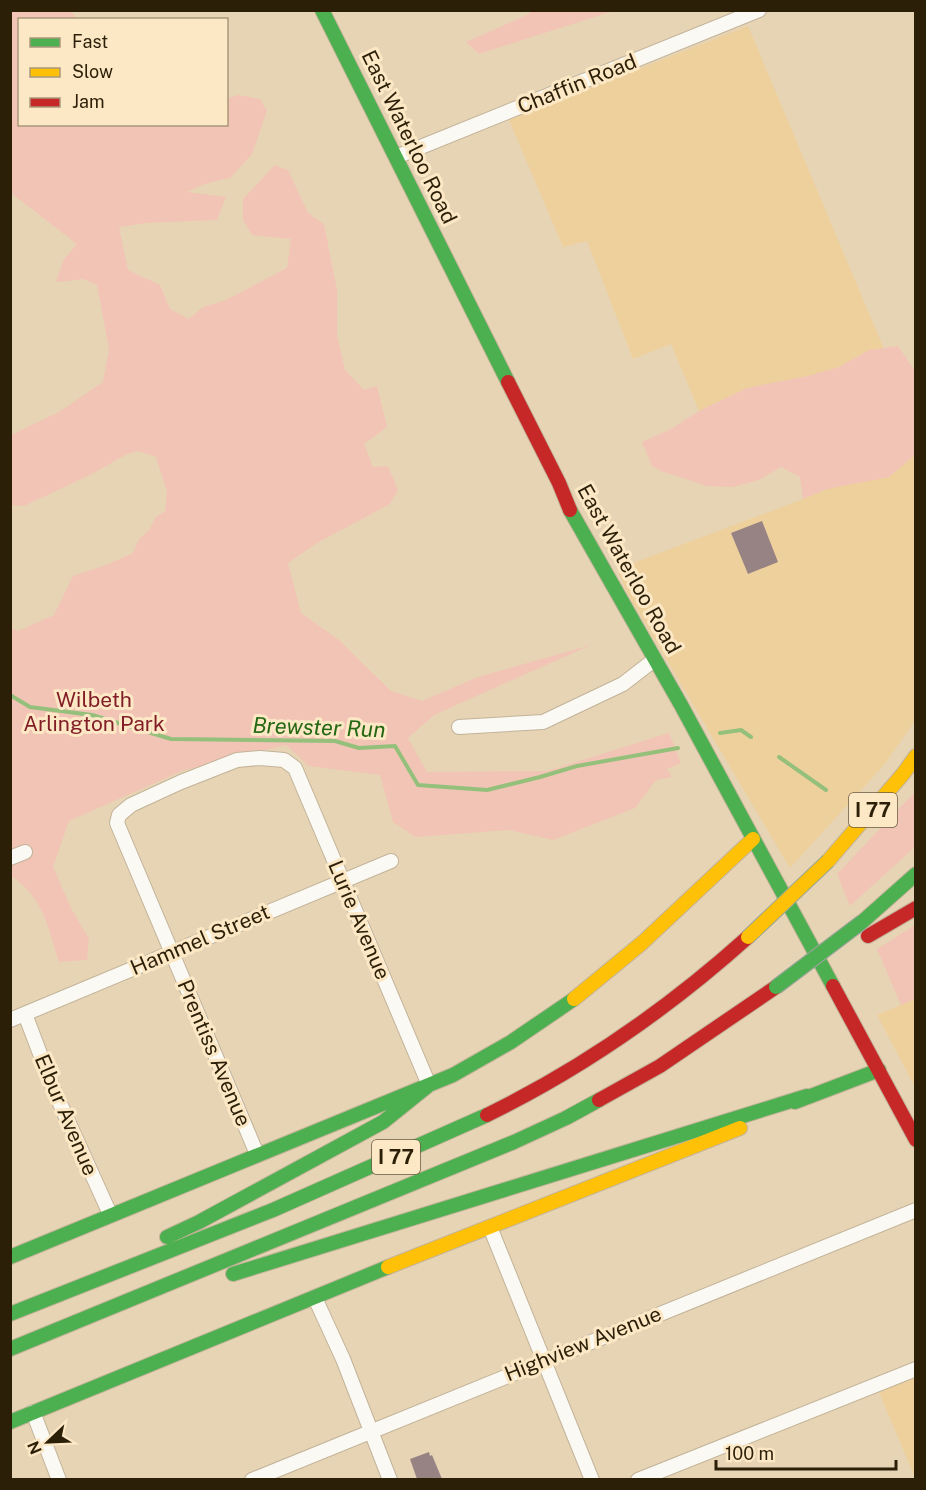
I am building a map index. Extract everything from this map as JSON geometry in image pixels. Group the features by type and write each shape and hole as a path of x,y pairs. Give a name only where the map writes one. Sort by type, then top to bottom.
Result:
{"main road":[{"name":"East Waterloo Road","path":"322,10 559,483 570,510 681,705 915,1140"},
{"name":"I 77","path":"10,1314 280,1208 449,1134 494,1112 594,1055 663,1007 748,937 828,861 903,774 915,756"},
{"path":"10,1257 110,1214 429,1085 481,1061 552,1015 611,970 753,839"},
{"path":"777,991 862,922 915,874"},
{"path":"777,991 915,908"},
{"name":"I 77","path":"10,1349 235,1258 514,1142 566,1118 625,1086 777,991"},
{"path":"59,1329 807,1096 879,1070"},
{"path":"10,1309 199,1222 383,1122 429,1085"},
{"path":"10,1422 450,1242 770,1116 807,1096"}],"street":[{"name":"Chaffin Road","path":"396,157 759,10"},
{"path":"459,727 543,722 623,684 654,660"},
{"name":"Prentiss Avenue","path":"257,1154 117,823 117,818 125,808 237,760 260,758 284,760"},
{"name":"Lurie Avenue","path":"284,760 292,764 302,780 429,1085"},
{"path":"10,858 25,852"},
{"name":"Hammel Street","path":"10,1020 391,861"},
{"name":"Elbur Avenue","path":"25,1014 53,1088 110,1214"},
{"name":"Highview Avenue","path":"252,1479 915,1210"},
{"path":"490,1227 592,1479"},
{"path":"315,1298 343,1359 390,1479"},
{"path":"638,1479 915,1369"},
{"path":"33,1412 59,1479"}],"shaded area":[{"path":"748,26 884,349 869,350 839,367 808,376 747,388 699,411 671,344 633,359 587,241 563,247 509,120"},
{"path":"915,451 915,721 884,765 790,868 627,593 617,569 803,499"},
{"path":"915,999 915,1087 877,1015"},
{"path":"915,1377 915,1478 879,1392"}],"green space":[{"path":"532,10 613,11 479,54 466,42 529,14"},
{"name":"Wilbeth Arlington Park","path":"11,11 71,11 76,18 18,18 18,126 228,126 228,99 238,95 260,99 267,111 252,154 230,178 204,184 187,192 226,197 217,220 146,223 119,227 128,270 160,285 170,309 189,319 203,307 226,300 287,268 291,239 252,235 243,220 243,199 275,165 288,170 308,213 324,224 337,290 337,335 345,370 364,390 377,386 387,427 364,444 373,467 388,466 398,490 390,504 317,543 288,563 301,613 339,640 391,691 422,701 478,677 591,645 434,715 408,738 427,772 547,771 669,733 681,763 667,769 672,777 656,780 635,808 553,840 509,830 415,837 393,822 380,775 309,766 286,745 182,771 69,821 53,867 71,908 89,939 87,960 59,962 37,903 22,884 11,876 10,628 18,631 54,615 73,576 133,553 139,539 150,529 155,518 165,511 167,492 156,457 139,451 127,454 94,473 24,506 11,505 11,435 59,412 103,382 109,349 97,285 83,279 56,281 64,259 77,244 11,193"},
{"path":"898,346 915,371 915,455 889,477 827,489 803,499 800,477 781,467 759,480 733,487 707,486 652,466 642,442 671,429 699,411 747,388 808,376 839,367 869,350"},
{"path":"915,792 915,847 850,906 837,874"},
{"path":"915,925 915,999 901,1005 877,949"}],"building":[{"path":"762,521 778,562 748,574 731,533"},
{"path":"429,1452 442,1479 417,1479 410,1459"}],"waterway":[{"name":"Brewster Run","path":"10,695 30,707 92,715 171,739 335,741 359,748 395,746 418,785 487,790 577,766 678,748"},
{"name":"Brewster Run","path":"720,733 741,730 751,737"},
{"name":"Brewster Run","path":"779,757 826,790"}],"traffic: fast":[{"path":"322,10 508,382"},
{"path":"570,510 681,705 833,986"},
{"path":"862,922 916,874"},
{"path":"776,987 862,922"},
{"path":"10,1257 453,1075 511,1042 574,999"},
{"path":"795,1102 879,1070"},
{"path":"167,1237 383,1122 429,1085"},
{"path":"233,1274 807,1096"},
{"path":"10,1349 514,1142 599,1100"},
{"path":"10,1314 273,1210 487,1115"},
{"path":"10,1422 388,1267"}],"traffic: slow":[{"path":"828,861 916,756"},
{"path":"574,999 642,943 753,839"},
{"path":"748,937 828,861"},
{"path":"388,1267 740,1128"}],"traffic: jam":[{"path":"508,382 559,483 570,510"},
{"path":"868,936 916,908"},
{"path":"487,1115 523,1097 624,1035 687,988 748,937"},
{"path":"833,986 916,1140"},
{"path":"599,1100 660,1066 776,987"}]}
